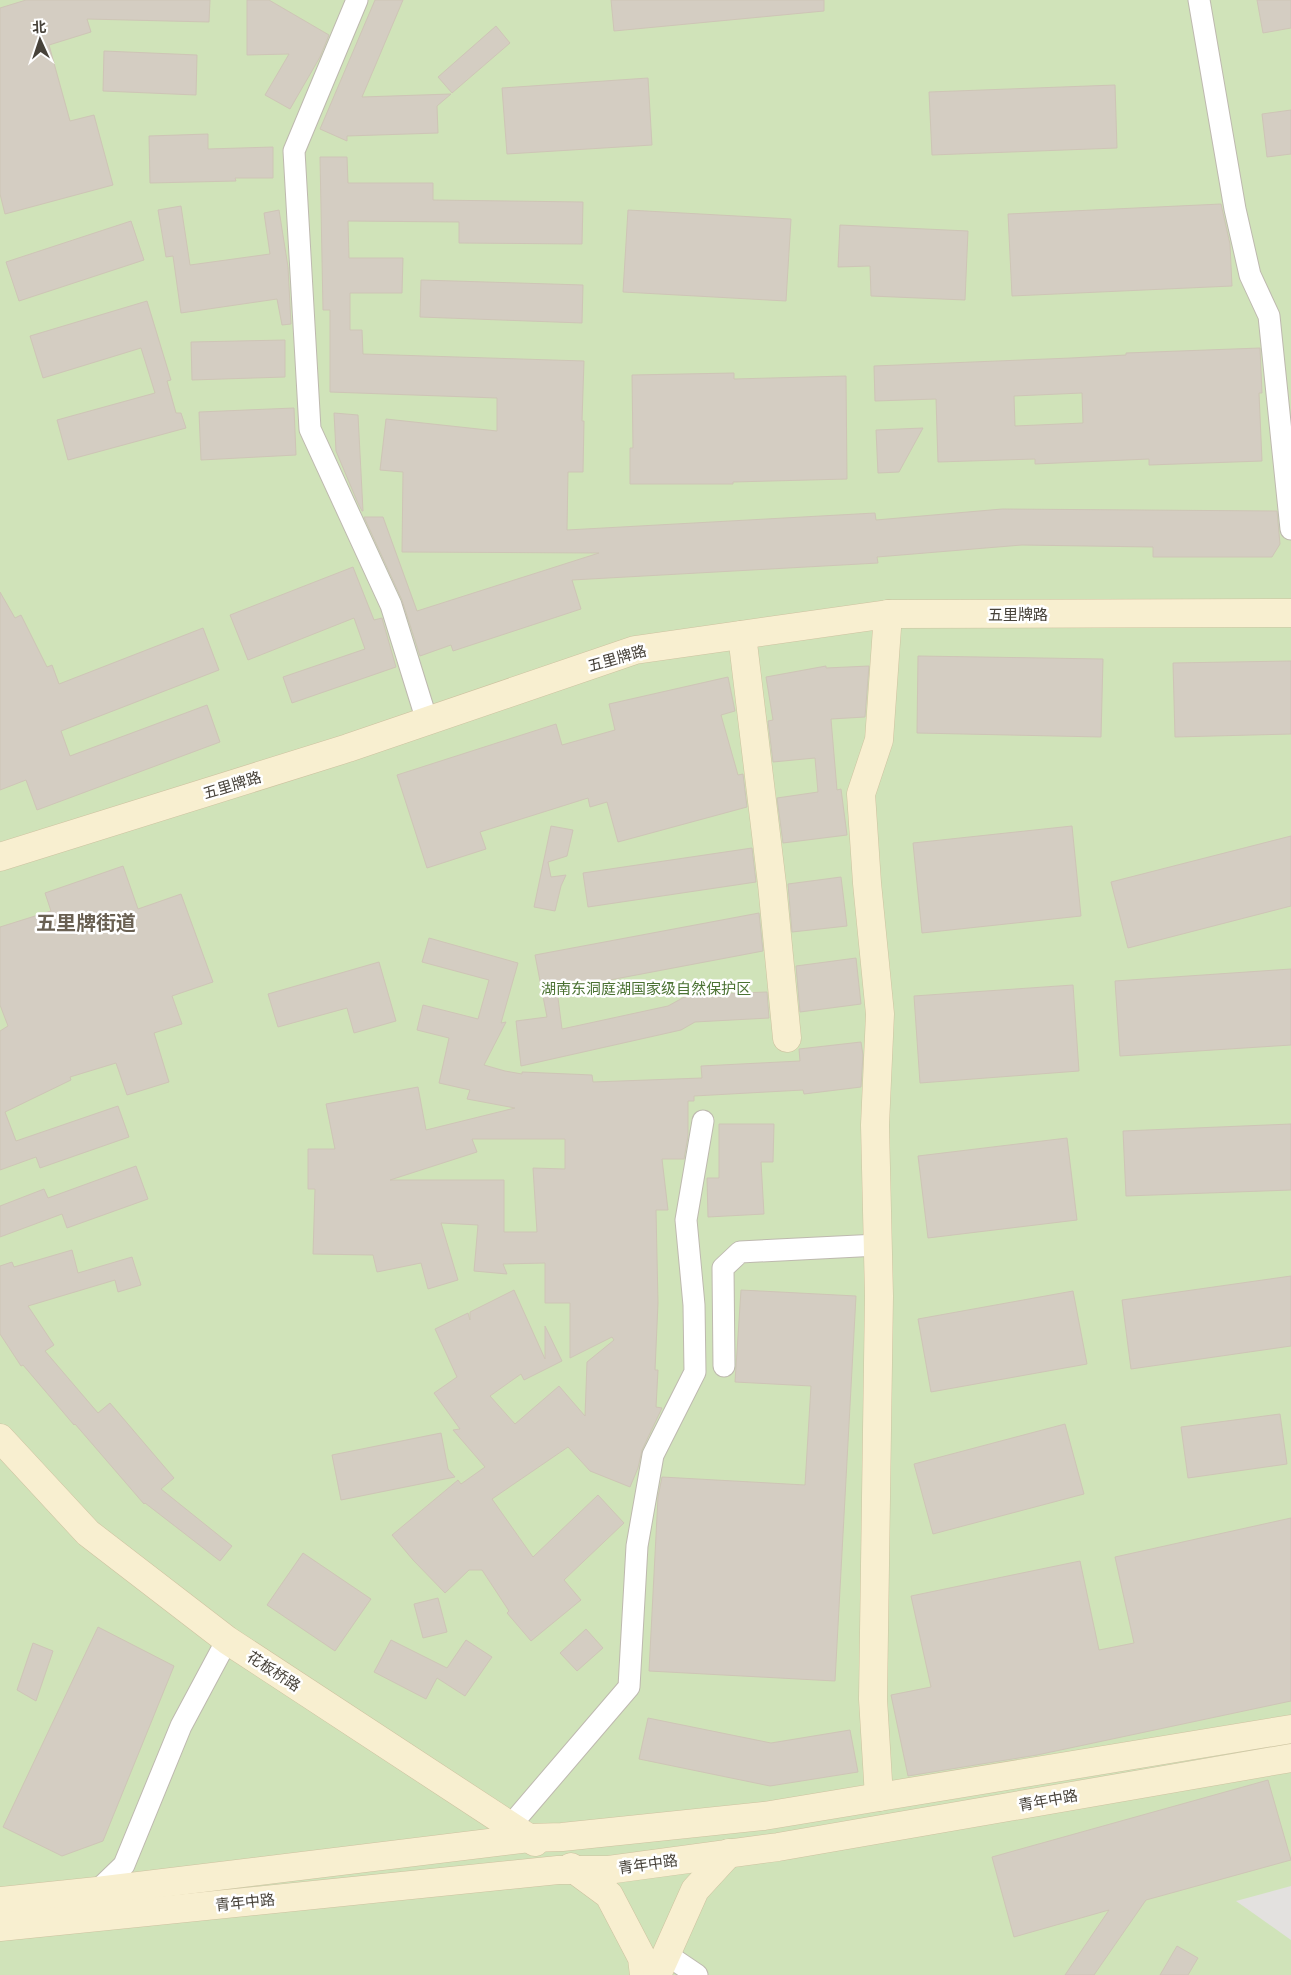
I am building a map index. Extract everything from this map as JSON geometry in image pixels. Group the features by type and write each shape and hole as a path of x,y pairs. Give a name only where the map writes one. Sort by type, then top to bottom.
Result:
{"main road":[{"name":"五里牌路","path":"0,857 330,754 424,713 631,633 886,598 1291,596"},
{"name":"五里牌路","path":"0,840 343,732 424,713 635,650 888,614 1291,613"},
{"path":"879,1797 873,1699 879,1296 875,1125 880,1014 867,883 861,794 879,740 888,614"},
{"path":"742,635 772,884 787,1038"},
{"name":"花板桥路","path":"0,1438 88,1533 227,1640 520,1832 609,1895 642,1958 644,1975"},
{"name":"青年中路","path":"0,1901 97,1891 520,1832 562,1837 764,1816 1291,1729"},
{"name":"青年中路","path":"0,1927 558,1870 607,1870 778,1847 1291,1758"},
{"path":"662,1965 695,1890 729,1853"}],"street":[{"path":"357,0 294,151 310,429 391,605 424,713"},
{"path":"1199,0 1235,209 1250,275 1269,316 1291,529"},
{"path":"520,1832 629,1687 636,1546 653,1455 695,1372 694,1305 686,1220 703,1121"},
{"path":"724,1366 723,1268 740,1252 878,1245"},
{"path":"97,1891 124,1865 181,1726 227,1640"},
{"path":"662,1965 697,1975"}],"green space":[{"name":"湖南东洞庭湖国家级自然保护区","path":"0,0 1291,0 1291,1975 0,1975"}],"shaded area":[{"path":"1291,1886 1291,1940 1236,1901"}],"building":[{"path":"26,0 210,0 209,22 87,19 91,32 49,45 70,121 94,115 113,185 5,214 0,194 0,8"},
{"path":"247,0 269,0 329,35 320,57 290,109 265,95 289,54 247,55"},
{"path":"375,0 403,0 362,97 451,94 437,106 438,133 347,136 347,141 320,129"},
{"path":"611,0 824,0 824,11 614,31"},
{"path":"1257,0 1291,0 1291,28 1263,33"},
{"path":"496,26 510,43 452,93 438,77"},
{"path":"104,51 197,55 196,95 103,91"},
{"path":"648,78 652,145 507,154 502,88"},
{"path":"1115,85 1117,148 932,155 929,92"},
{"path":"1291,110 1291,154 1267,157 1262,114"},
{"path":"208,134 208,149 273,147 273,178 235,178 236,181 150,183 149,136"},
{"path":"320,157 347,157 348,183 433,183 433,200 583,202 582,244 459,243 459,222 348,221 349,258 403,258 402,293 350,293 350,330 362,330 363,354 584,361 583,472 568,472 567,530 875,513 876,520 1002,509 1277,511 1280,544 1272,557 1153,557 1153,547 1022,545 877,557 878,563 572,580 581,609 453,651 451,645 420,656 402,600 364,517 383,517 417,611 599,553 402,552 403,472 380,470 386,419 497,431 497,398 330,392 330,310 323,310"},
{"path":"1221,204 1230,244 1232,286 1012,296 1008,214"},
{"path":"181,206 190,265 270,254 264,213 279,210 288,267 291,324 282,325 277,299 181,313 173,256 166,257 158,210"},
{"path":"628,210 791,219 786,301 623,292"},
{"path":"131,221 144,260 19,301 6,262"},
{"path":"840,225 968,231 965,300 871,296 870,266 838,267"},
{"path":"421,280 583,285 582,323 420,317"},
{"path":"147,301 171,380 167,381 176,413 181,413 186,428 68,460 57,420 155,393 141,348 43,378 30,336"},
{"path":"285,340 285,377 192,380 191,342"},
{"path":"1260,348 1262,393 1259,393 1262,461 1149,465 1149,459 1035,464 1035,459 938,462 936,399 875,401 874,366 1071,358 1126,355 1126,353","holes":["1082,393 1083,423 1015,426 1014,396"]},
{"path":"734,373 734,379 846,376 847,479 733,482 733,484 630,484 630,448 633,448 632,375"},
{"path":"294,408 296,455 201,460 199,412"},
{"path":"334,413 358,415 363,511 336,451"},
{"path":"923,428 899,472 878,473 876,430"},
{"path":"353,567 374,620 382,618 396,667 292,703 283,677 365,649 354,618 248,660 230,615"},
{"path":"0,592 15,618 21,615 47,667 52,665 59,684 203,628 219,670 61,731 70,756 207,705 220,742 37,810 26,780 0,790"},
{"path":"918,656 1103,659 1101,737 917,733"},
{"path":"1291,661 1291,734 1175,737 1173,663"},
{"path":"826,666 826,668 869,666 865,717 831,719 837,790 841,789 847,835 783,843 777,798 818,792 815,758 773,762 768,721 773,720 766,677"},
{"path":"728,677 735,711 721,715 738,775 743,774 747,807 618,842 607,802 590,807 588,798 480,832 486,849 427,868 397,775 556,724 562,745 615,730 609,704"},
{"path":"551,826 573,830 567,856 548,862 551,877 566,875 561,886 555,911 534,907"},
{"path":"1072,826 1081,916 922,933 913,843"},
{"path":"1291,836 1291,906 1128,948 1111,882"},
{"path":"752,848 756,882 588,907 583,873"},
{"path":"123,866 138,909 181,894 213,982 172,996 182,1024 154,1033 169,1082 127,1095 116,1063 70,1077 71,1080 5,1112 16,1141 118,1106 129,1137 40,1168 36,1157 0,1170 0,1031 8,1026 0,1005 0,927 51,911 45,893"},
{"path":"841,877 847,926 792,932 788,884"},
{"path":"759,913 763,951 557,990 562,1029 668,1006 688,995 767,992 769,1018 695,1022 681,1030 521,1066 516,1021 547,1017 535,955"},
{"path":"429,938 518,963 501,1023 506,1022 484,1065 505,1071 522,1074 522,1072 592,1075 593,1082 702,1078 701,1066 800,1061 799,1049 861,1042 863,1055 861,1087 804,1094 803,1090 694,1096 694,1101 688,1101 688,1136 684,1159 662,1159 668,1210 656,1210 658,1303 655,1370 658,1370 656,1407 662,1408 642,1450 638,1468 630,1487 590,1471 568,1447 492,1499 533,1557 598,1495 624,1523 564,1580 581,1600 531,1641 507,1613 509,1611 482,1570 469,1570 445,1593 392,1535 458,1480 461,1484 485,1467 453,1430 460,1429 434,1393 457,1377 435,1329 468,1313 470,1320 470,1312 514,1290 545,1359 545,1326 562,1361 524,1380 521,1374 490,1396 515,1424 559,1386 585,1416 587,1362 614,1340 612,1337 570,1358 570,1303 545,1303 545,1263 503,1264 507,1274 474,1271 478,1225 441,1223 458,1280 428,1289 421,1263 377,1272 373,1255 313,1254 315,1189 308,1189 308,1149 335,1149 326,1104 418,1087 426,1130 515,1108 467,1099 470,1090 439,1083 449,1038 417,1030 423,1005 478,1019 489,980 422,962","holes":["472,1139 565,1139 565,1169 533,1168 537,1232 504,1232 504,1180 390,1180 477,1152"]},
{"path":"856,958 861,1004 800,1012 796,966"},
{"path":"379,962 396,1021 354,1033 347,1008 278,1027 268,994"},
{"path":"1291,969 1291,1045 1120,1056 1115,981"},
{"path":"1073,985 1079,1071 920,1083 914,996"},
{"path":"719,1124 774,1124 773,1162 761,1162 764,1214 708,1217 707,1178 719,1178"},
{"path":"1291,1124 1291,1190 1126,1196 1123,1131"},
{"path":"1067,1138 1077,1220 928,1238 918,1156"},
{"path":"136,1166 148,1199 67,1228 62,1214 0,1237 0,1206 44,1189 48,1198"},
{"path":"72,1250 78,1273 132,1257 141,1285 118,1292 115,1280 28,1306 54,1345 45,1351 98,1413 110,1403 174,1478 161,1489 232,1546 220,1561 144,1504 23,1365 21,1366 0,1334 0,1266 12,1262 14,1267"},
{"path":"1291,1276 1291,1346 1131,1369 1122,1300"},
{"path":"741,1290 856,1296 835,1681 649,1671 658,1497 662,1477 805,1485 811,1386 735,1382"},
{"path":"1073,1291 1087,1364 931,1392 918,1319"},
{"path":"1280,1414 1287,1464 1188,1478 1181,1427"},
{"path":"1065,1424 1084,1494 933,1534 914,1464"},
{"path":"441,1433 448,1469 455,1477 341,1500 332,1455"},
{"path":"1291,1518 1291,1701 1037,1755 908,1776 891,1695 931,1687 911,1596 1080,1561 1099,1650 1134,1643 1115,1557"},
{"path":"303,1553 371,1599 335,1651 267,1605"},
{"path":"438,1598 447,1632 423,1638 414,1604"},
{"path":"98,1627 174,1666 103,1841 62,1856 3,1827"},
{"path":"586,1629 603,1648 577,1671 560,1653"},
{"path":"391,1640 447,1668 466,1640 492,1657 465,1696 437,1678 426,1699 374,1672"},
{"path":"33,1643 53,1651 36,1701 17,1690"},
{"path":"648,1718 771,1743 850,1730 858,1772 770,1786 639,1759"},
{"path":"1268,1780 1291,1860 1146,1900 1094,1975 1065,1975 1109,1910 1014,1937 992,1857"},
{"path":"1177,1946 1198,1958 1188,1975 1160,1975"}],"district":[{"name":"五里牌街道","path":"86,923"}]}
